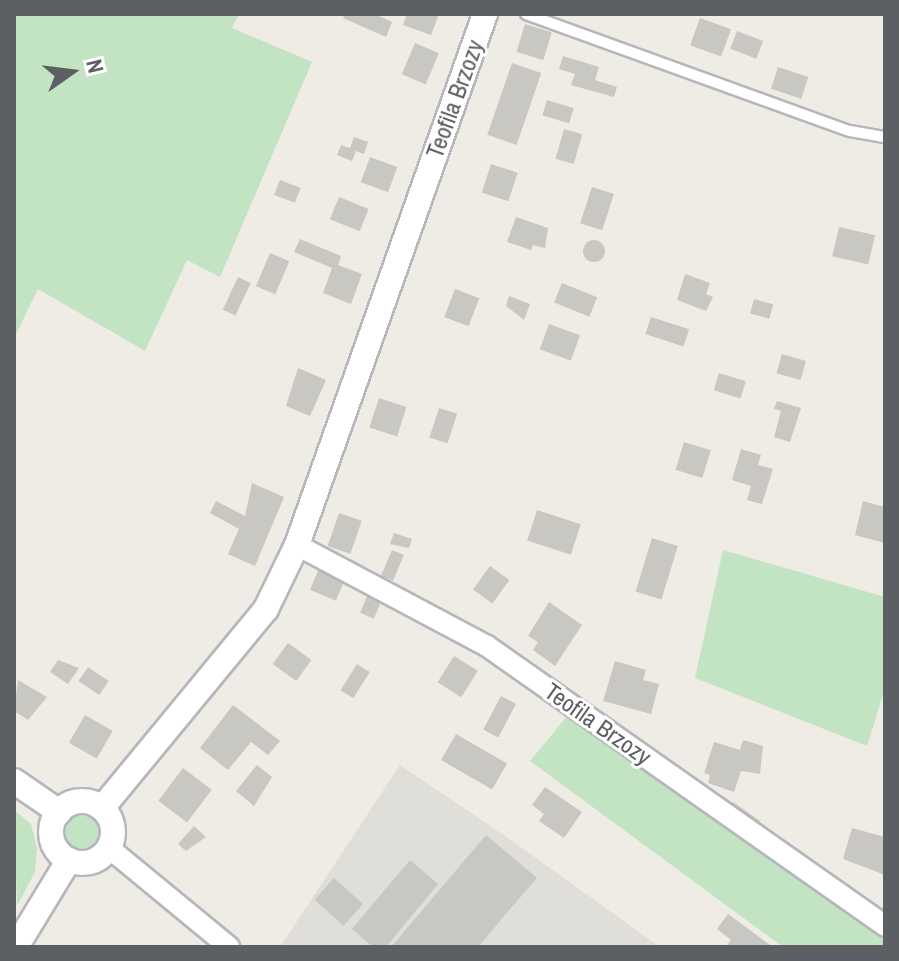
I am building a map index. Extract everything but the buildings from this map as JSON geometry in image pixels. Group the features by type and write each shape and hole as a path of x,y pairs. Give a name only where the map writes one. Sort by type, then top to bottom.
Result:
{"street":[{"name":"Teofila Brzozy","path":"102,808 266,609 297,545 485,14"},
{"name":"Teofila Brzozy","path":"297,545 487,646 885,926"},
{"path":"14,781 59,812"},
{"path":"79,801 102,808 113,828 109,848 91,862 69,860 52,838 59,812 79,801"},
{"path":"109,848 229,947"},
{"path":"16,947 69,860"}],"lane":[{"path":"526,14 850,131 885,137"}],"shaded area":[{"path":"400,765 508,838 660,947 280,947"}],"green space":[{"path":"14,14 239,14 232,28 312,62 220,277 187,260 145,351 38,289 14,338"},
{"path":"723,550 885,597 885,688 867,746 695,678"},
{"path":"569,714 885,935 885,947 783,947 530,761"},
{"path":"14,810 31,824 37,848 35,872 17,906"},
{"path":"82,815 94,820 99,832 94,844 82,849 70,844 65,832 70,820"}]}
